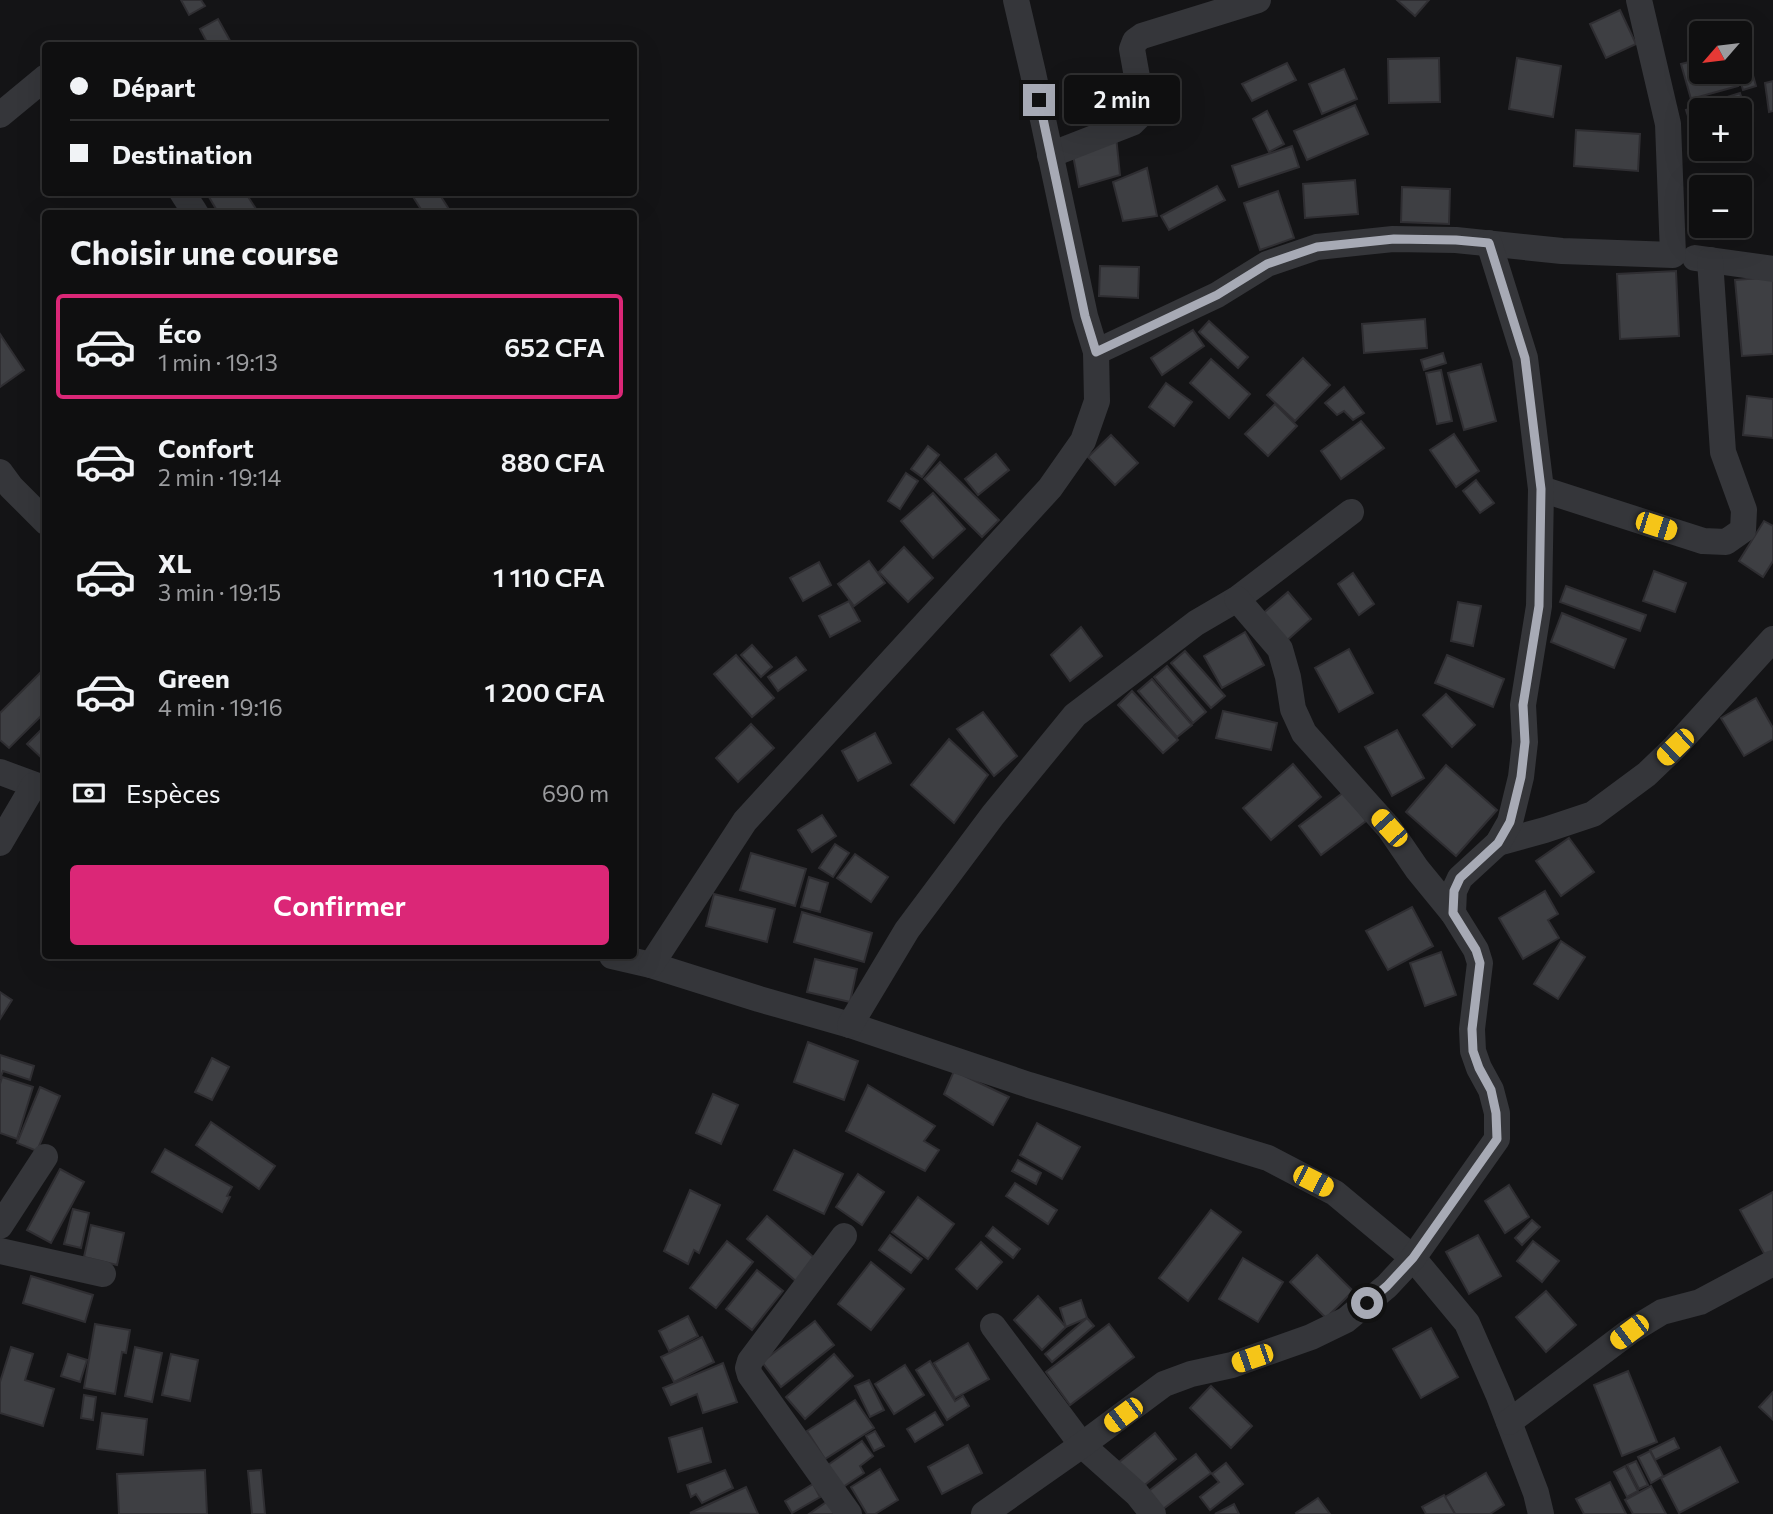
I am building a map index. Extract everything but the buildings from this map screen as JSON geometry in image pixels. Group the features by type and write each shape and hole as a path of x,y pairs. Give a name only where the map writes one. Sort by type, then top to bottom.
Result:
{"street":[{"path":"651,965 745,821 1050,488 1083,441 1097,401 1096,352 1085,316 1016,0"},
{"path":"1050,155 1132,123 1139,116 1142,105 1132,50 1135,41 1143,36 1258,0"},
{"path":"1639,0 1668,124 1673,255"},
{"path":"0,115 42,80"},
{"path":"1096,352 1217,295 1267,264 1317,247 1394,239 1456,240 1562,251 1673,255 1773,269"},
{"path":"1453,913 1454,891 1460,878 1498,843 1510,822 1521,777 1525,742 1523,705 1539,606 1541,489 1525,358 1489,243"},
{"path":"1541,489 1703,541 1726,542 1743,530 1744,510 1723,452 1710,260"},
{"path":"0,472 42,518"},
{"path":"850,1025 907,930 993,815 1075,715 1196,623 1237,599 1351,512"},
{"path":"984,1514 1164,1384 1191,1374 1232,1365 1311,1337 1346,1320 1387,1286 1413,1258 1497,1139 1496,1113 1491,1090 1473,1051 1472,1029 1480,963 1476,950 1453,913 1417,869 1389,828 1304,733 1293,709 1280,649 1237,599"},
{"path":"1498,843 1593,814 1647,774 1773,639"},
{"path":"0,772 40,787 0,843"},
{"path":"625,959 850,1025 1029,1085 1268,1158 1335,1193 1413,1258 1467,1323 1509,1422 1536,1493 1541,1514"},
{"path":"0,1226 45,1157"},
{"path":"844,1236 747,1368 849,1514"},
{"path":"0,1251 103,1274"},
{"path":"1509,1422 1629,1332 1662,1312 1700,1302 1773,1264"},
{"path":"993,1326 1082,1445 1137,1494 1153,1514"}],"route":[{"path":"1039,100 1085,316 1096,352 1217,295 1267,264 1317,247 1394,239 1489,243 1525,358 1541,489 1541,512 1539,606 1523,705 1525,742 1521,777 1510,822 1498,843 1460,878 1454,891 1453,913 1476,950 1480,963 1472,1029 1473,1051 1491,1090 1496,1113 1497,1139 1413,1258 1367,1303"}]}
